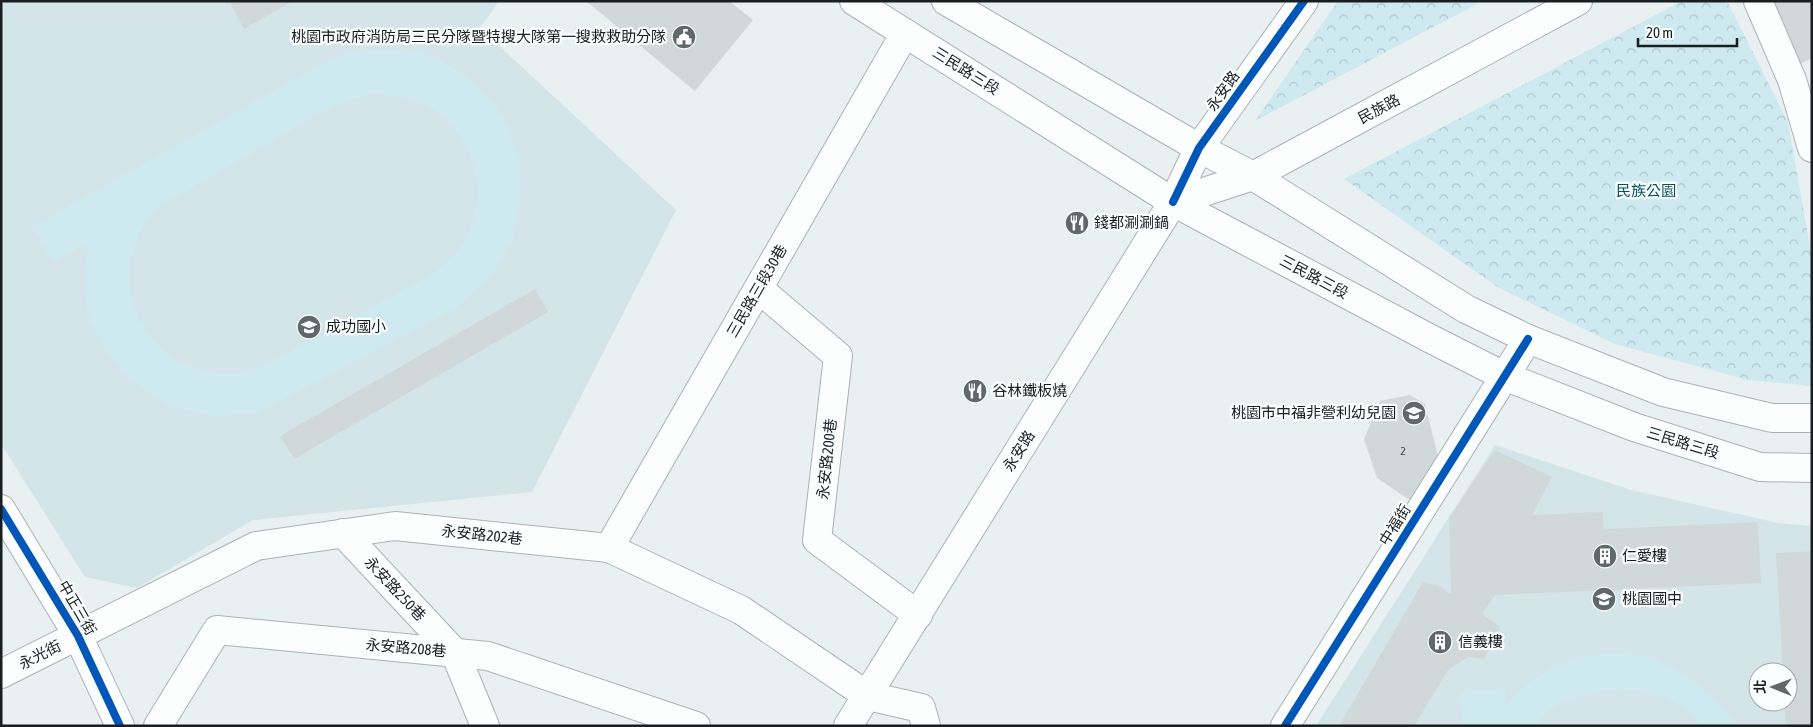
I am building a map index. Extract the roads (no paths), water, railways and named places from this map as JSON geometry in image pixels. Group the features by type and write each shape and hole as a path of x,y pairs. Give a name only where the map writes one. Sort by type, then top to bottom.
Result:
{"main road":[{"name":"三民路三段","path":"854,1 1173,202 1504,376 1634,427 1760,467 1812,468"},
{"path":"946,1 1199,148 1253,176 1466,309 1528,339 1663,392 1772,418 1812,418"},
{"name":"永安路","path":"849,725 1173,202 1199,148 1304,1"},
{"name":"民族路","path":"1173,202 1253,176 1578,1"},
{"path":"1758,1 1802,75 1812,148"},
{"name":"三民路三段30巷","path":"609,548 905,33"},
{"name":"永安路200巷","path":"759,289 838,356 818,540 918,615"},
{"name":"中福街","path":"1285,726 1528,339"},
{"name":"中正三街","path":"1,509 78,636 120,726"},
{"name":"永安路202巷","path":"78,636 256,546 395,526 609,548 741,610 868,696"},
{"name":"永安路250巷","path":"344,533 455,653 485,726"},
{"name":"永安路208巷","path":"158,726 217,630 488,656 696,726"},
{"name":"永光街","path":"1,674 78,636"},
{"path":"868,696 921,708 926,726"}],"place":[{"name":"桃園市政府消防局三民分隊暨特搜大隊第一搜救救助分隊","path":"684,37"},
{"name":"錢都涮涮鍋","path":"1077,223"},
{"name":"成功國小","path":"309,327"},
{"name":"谷林鐵板燒","path":"975,391"},
{"name":"桃園市中福非營利幼兒園","path":"1414,413"},
{"name":"仁愛樓","path":"1605,556"},
{"name":"桃園國中","path":"1604,599"},
{"name":"信義樓","path":"1440,642"}],"park label":[{"name":"民族公園","path":"1646,191"}]}
